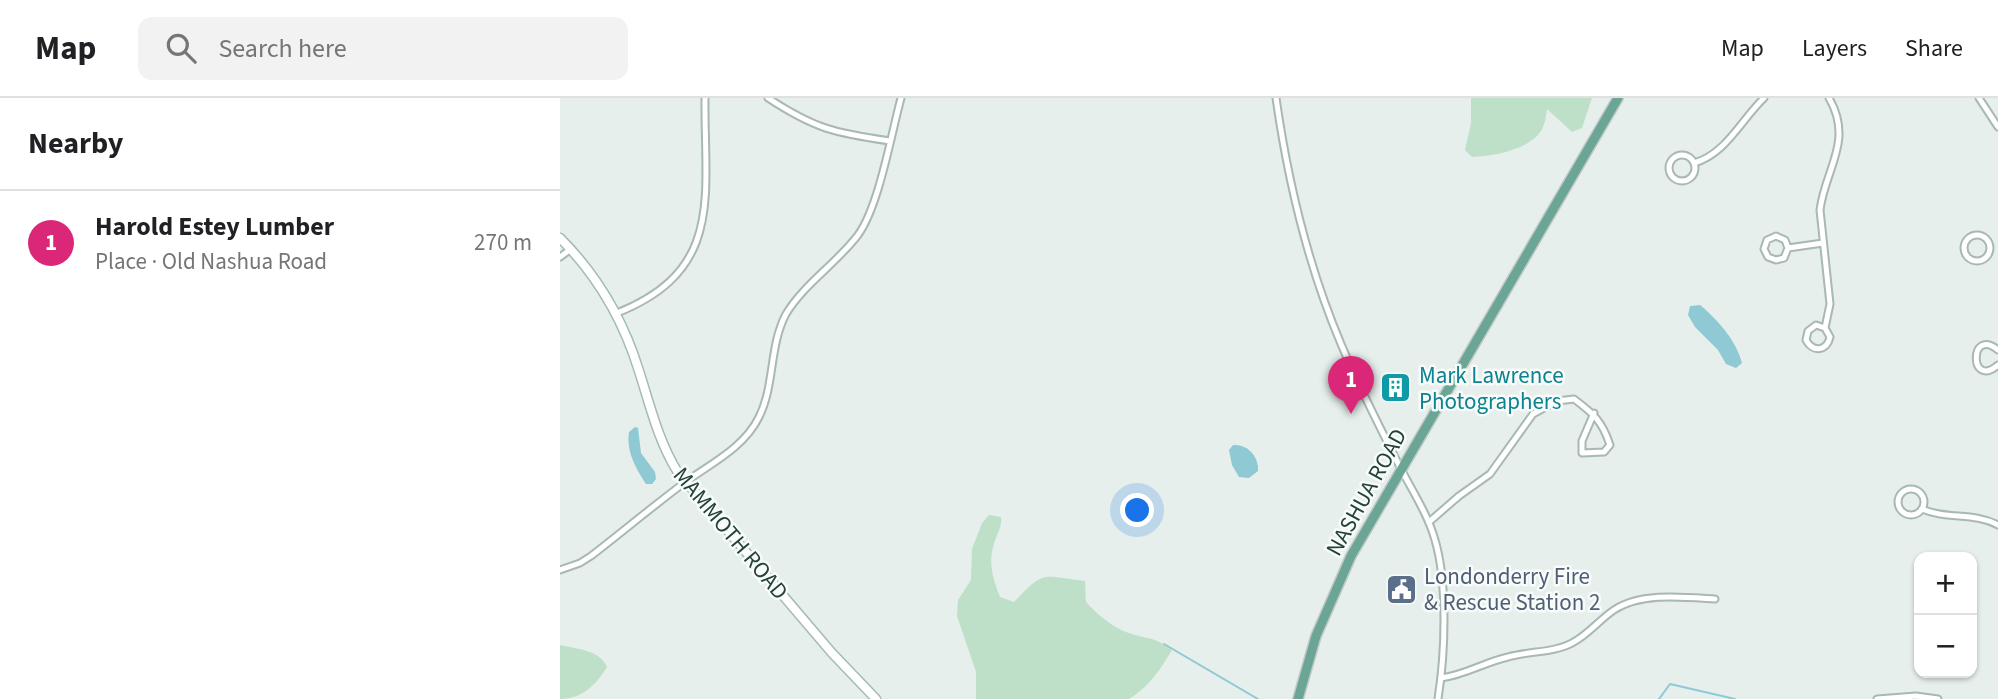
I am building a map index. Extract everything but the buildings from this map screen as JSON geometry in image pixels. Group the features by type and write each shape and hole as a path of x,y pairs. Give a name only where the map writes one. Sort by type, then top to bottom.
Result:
{"main road":[{"name":"NASHUA ROAD","path":"1298,699 1316,636 1336,586 1401,468 1618,98"},
{"name":"MAMMOTH ROAD","path":"560,238 596,278 617,313 664,446 686,482 823,643 876,699"}],"street":[{"path":"617,313 648,300 665,287 680,272 702,229 705,207 705,98"},
{"path":"768,98 821,128 840,134 890,141"},
{"path":"560,570 591,556 720,459 753,429 763,410 777,337 786,314 863,228 876,195 901,98"},
{"path":"1276,98 1287,165 1317,282 1358,383 1429,522 1441,567 1441,678 1438,699"},
{"path":"1694,163 1718,151 1764,98"},
{"path":"1825,328 1830,308 1821,203 1840,136 1838,118 1829,98"},
{"path":"1979,98 1998,127"},
{"path":"1678,155 1688,156 1694,163 1695,171 1688,180 1676,180 1669,172 1670,162 1678,155"},
{"path":"1976,234 1984,236 1990,245 1988,255 1979,261 1969,259 1964,250 1966,240 1976,234"},
{"path":"1776,236 1785,240 1788,248 1784,258 1776,260 1768,257 1764,248 1768,240 1776,236"},
{"path":"1788,248 1823,243"},
{"path":"1990,245 1998,243"},
{"path":"560,257 571,249"},
{"path":"1816,326 1825,328 1830,334 1828,345 1818,349 1810,346 1806,338 1808,331 1816,326"},
{"path":"1998,350 1985,345 1978,349 1975,356 1977,364 1983,370 1990,370 1998,365"},
{"path":"1429,522 1490,474 1533,414 1557,401 1574,399 1594,413 1603,425 1610,445 1604,452 1583,453 1582,441 1594,413"},
{"path":"1908,490 1916,490 1924,498 1922,509 1916,515 1905,514 1899,508 1899,497 1908,490"},
{"path":"1922,509 1941,516 1983,519 1998,525"},
{"path":"1441,678 1458,675 1507,657 1566,646 1614,610 1633,601 1694,597 1715,599"},
{"path":"1877,699 1916,696 1938,699"}],"green space":[{"path":"1471,98 1592,98 1582,128 1572,132 1547,109 1541,131 1535,138 1519,148 1499,154 1472,157 1465,150 1471,123"},
{"path":"989,515 1001,517 991,561 1000,597 1014,602 1032,584 1045,577 1085,581 1086,602 1104,619 1120,629 1154,640 1172,650 1142,689 1129,699 976,699 976,672 957,616 958,600 971,580 972,549 982,523"},
{"path":"560,645 594,654 604,661 607,667 588,690 575,697 560,699"}],"water":[{"path":"1700,305 1731,338 1742,363 1736,368 1726,364 1718,350 1695,327 1688,315 1690,306"},
{"path":"635,427 638,428 641,453 655,472 656,479 652,484 646,484 630,453 629,432"},
{"path":"1233,445 1248,449 1254,456 1258,471 1249,478 1239,477 1232,465 1229,450"}],"waterway":[{"path":"1164,644 1258,699"},
{"path":"1659,699 1670,684 1735,699"}],"place":[{"name":"Mark Lawrence Photographers","path":"1396,388"},
{"name":"Harold Estey Lumber","path":"1351,414"},
{"name":"Londonderry Fire & Rescue Station 2","path":"1401,589"}]}
